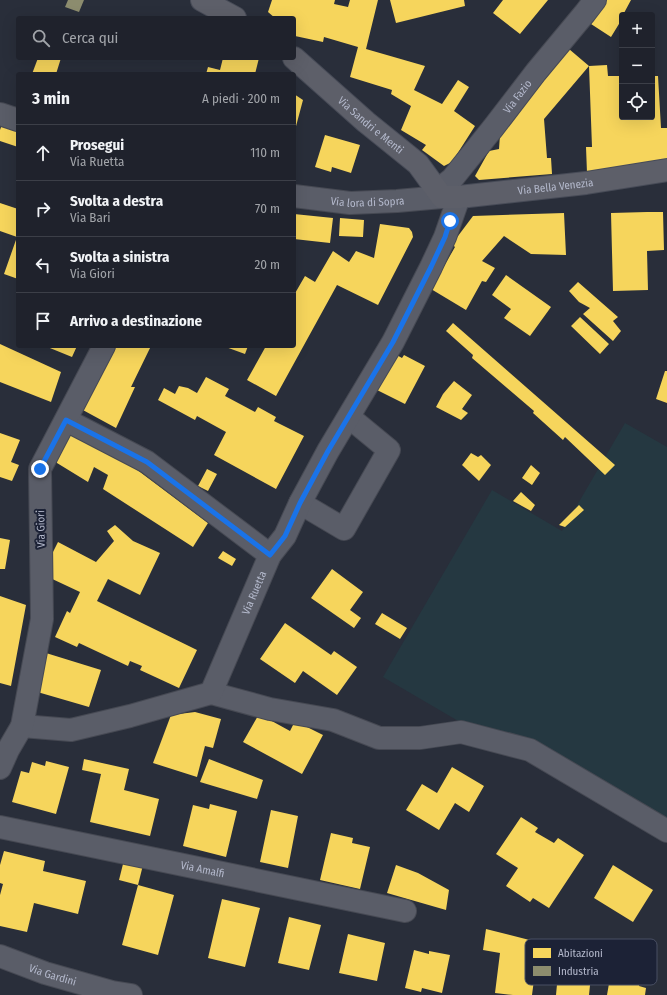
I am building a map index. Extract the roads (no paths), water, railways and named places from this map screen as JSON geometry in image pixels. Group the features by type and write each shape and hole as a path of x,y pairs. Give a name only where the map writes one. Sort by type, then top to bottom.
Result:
{"main road":[{"path":"202,0 231,16"},
{"name":"Via Sandri e Menti","path":"296,60 366,122 418,164 446,194"},
{"name":"Via Bella Venezia","path":"446,194 586,183 667,170"}],"street":[{"name":"Via Fazio","path":"446,194 452,179 595,0"},
{"path":"0,114 16,119"},
{"name":"Via lora di Sopra","path":"296,196 350,203 397,202 446,194"},
{"name":"Via Ruetta","path":"211,693 270,555 285,536 300,503 328,451 393,342 431,267 445,237 446,194"},
{"name":"Via Giori","path":"22,726 42,619 40,469 103,348"},
{"path":"300,503 344,528 386,456 389,450 349,417"},
{"path":"66,420 147,462 270,555"},
{"path":"0,768 8,750 22,726 71,730 130,716 211,693 270,709 333,720 379,738 420,738 461,732 530,750 667,831"},
{"name":"Via Amalfi","path":"0,827 405,911"},
{"name":"Via Gardini","path":"0,956 45,973 112,992 130,995"}]}
